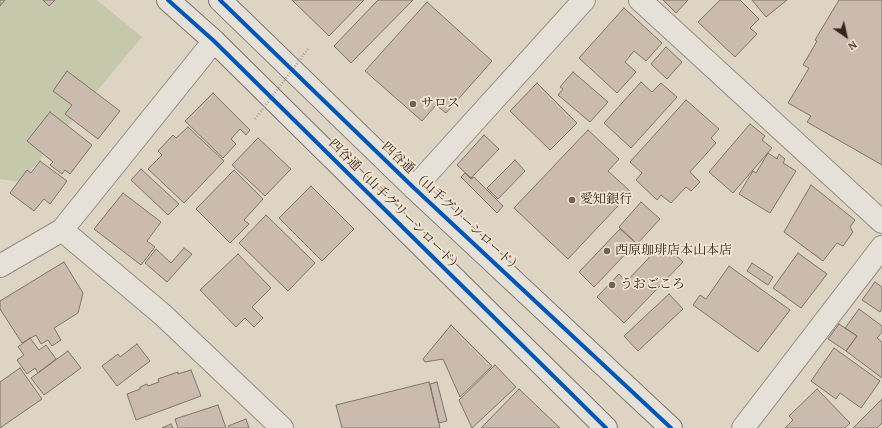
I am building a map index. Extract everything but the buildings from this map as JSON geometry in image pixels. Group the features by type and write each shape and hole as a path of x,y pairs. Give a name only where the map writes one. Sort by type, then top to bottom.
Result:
{"street":[{"name":"四谷通（山手グリーンロード）","path":"168,0 214,41 606,428"},
{"path":"414,188 584,0"},
{"path":"640,0 881,219"},
{"name":"四谷通 （山手グリーンロード）","path":"222,1 414,188 671,428"},
{"path":"0,266 62,230 214,41"},
{"path":"62,230 162,315 282,428"},
{"path":"743,428 882,246"}],"path":[{"path":"255,119 308,49"}],"green space":[{"path":"0,0 97,0 142,37 21,182 0,179"}],"cycle path":[{"path":"168,0 214,41 606,428"},
{"path":"220,0 414,188 671,428"}],"place":[{"name":"サロス","path":"413,104"},
{"name":"愛知銀行","path":"572,200"},
{"name":"西原珈琲店本山本店","path":"607,251"},
{"name":"うおごころ","path":"612,285"}]}
